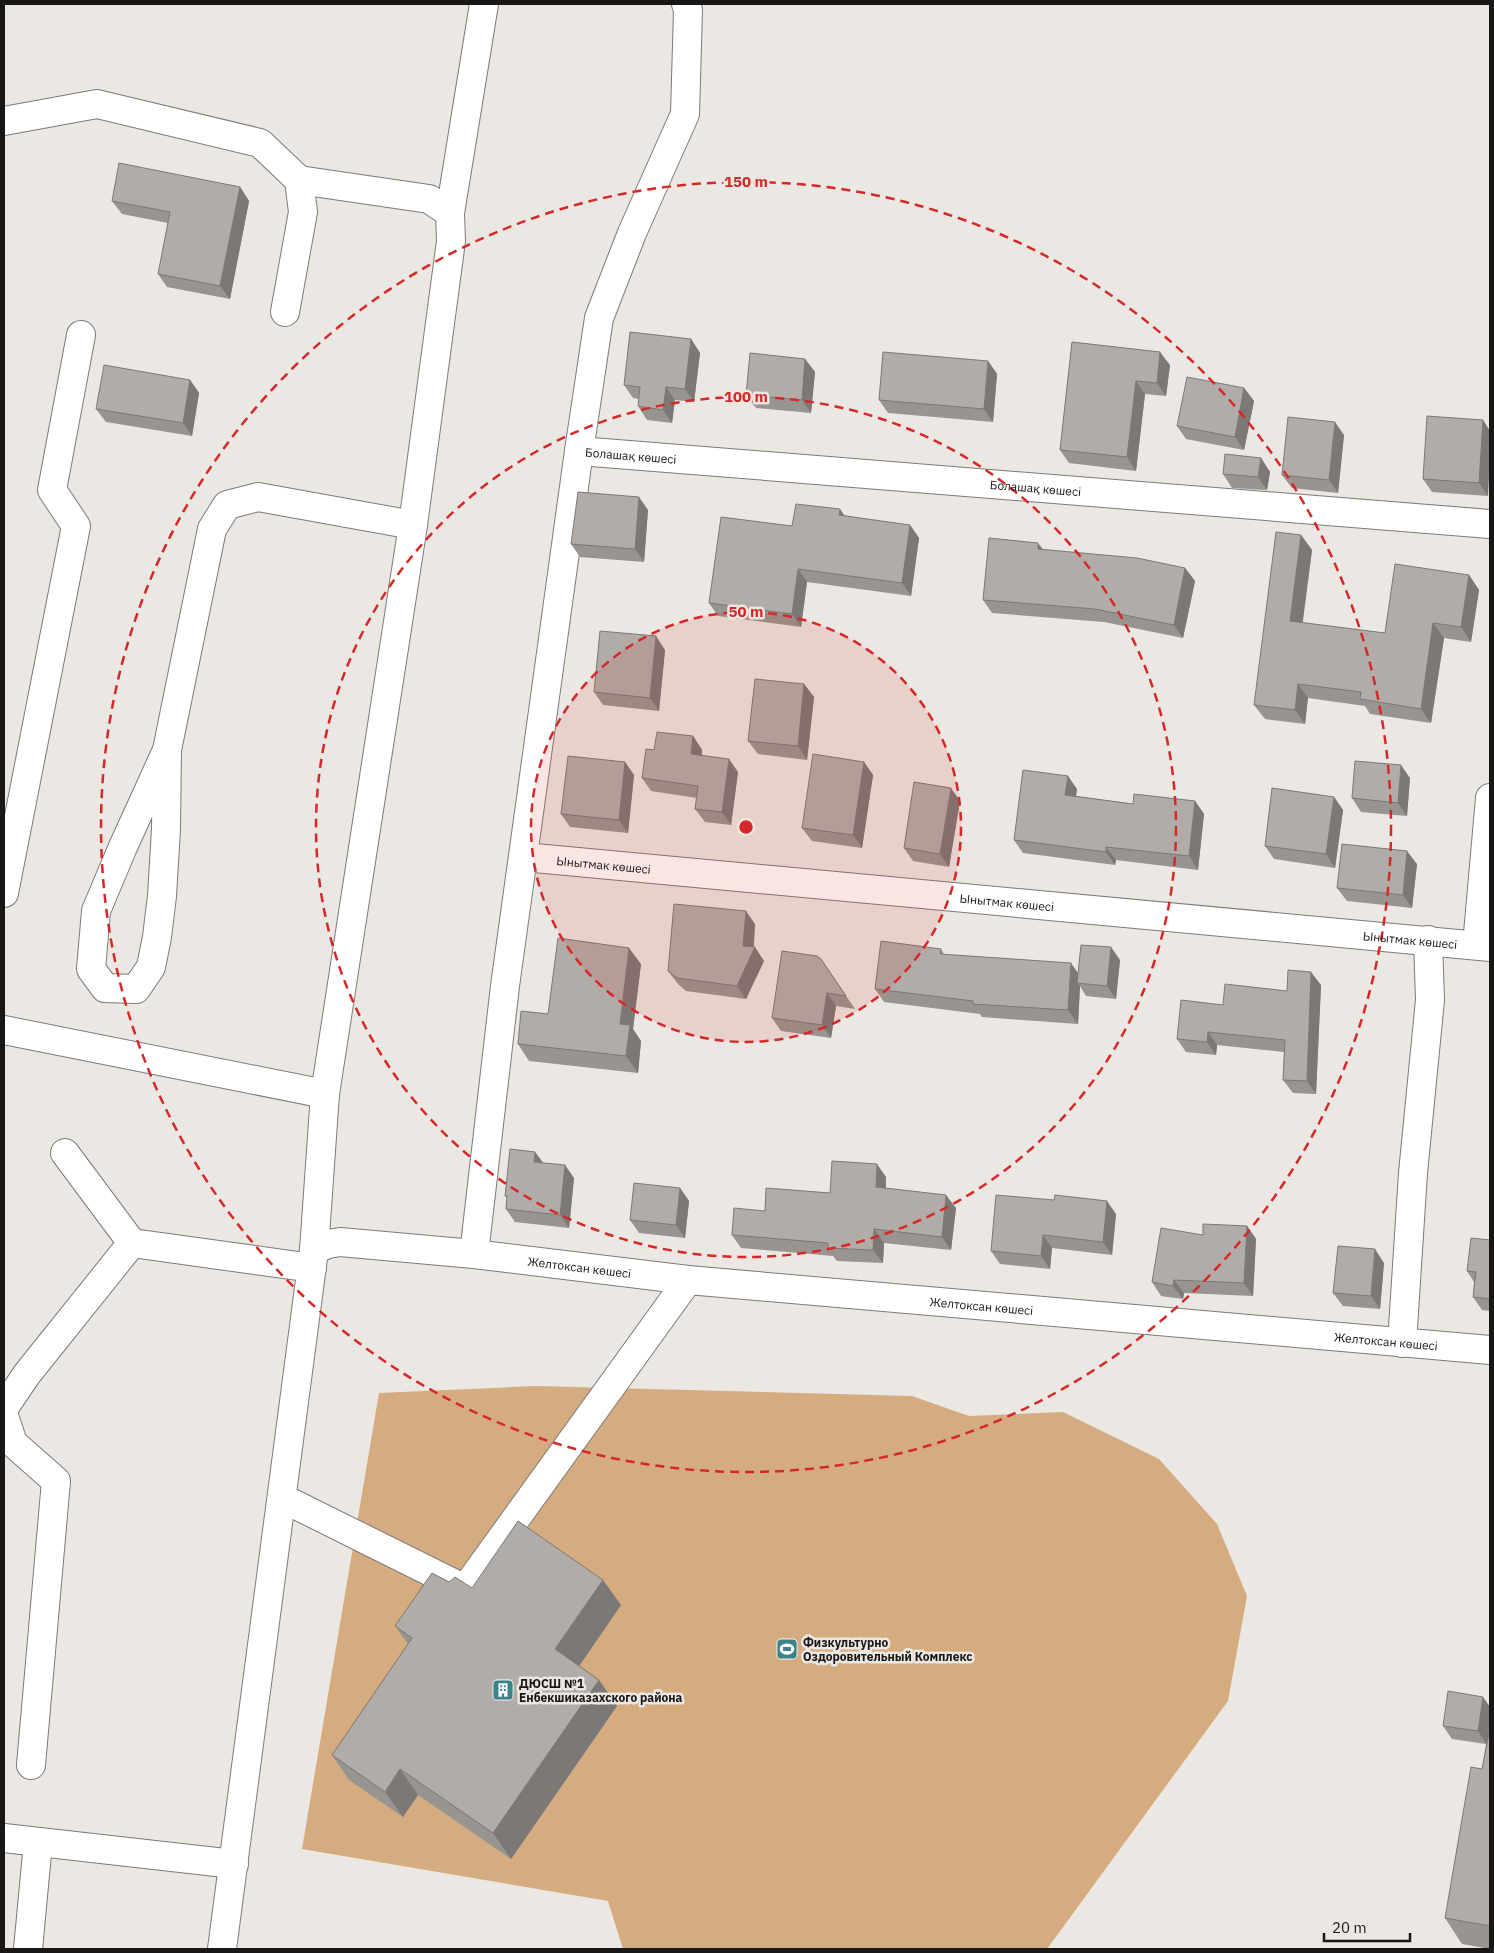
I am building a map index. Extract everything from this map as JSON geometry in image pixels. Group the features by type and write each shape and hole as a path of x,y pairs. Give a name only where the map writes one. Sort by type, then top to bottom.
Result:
{"street":[{"path":"222,1949 313,1259 325,1094 412,525 451,241 450,213 484,4"},
{"path":"474,1254 505,986 599,318 632,233 685,114 688,10 686,4"},
{"path":"4,121 97,104 260,143 299,180 429,199 450,213"},
{"path":"285,312 303,212 299,180"},
{"path":"4,894 76,526 52,490 81,335"},
{"name":"Болашақ көшесі","path":"579,452 1490,524"},
{"path":"167,750 96,912 91,969 105,988 136,989 151,967 162,896 166,829 167,750 212,529 227,505 258,497 412,525"},
{"path":"1484,946 1490,798"},
{"name":"Ынытмак көшесі","path":"524,857 1484,946"},
{"path":"1402,1343 1413,1172 1430,1000 1428,940"},
{"path":"4,1030 325,1094"},
{"path":"65,1153 132,1243 313,1259"},
{"name":"Желтоксан көшесі","path":"313,1259 328,1244 340,1242 474,1254 688,1280 1490,1350"},
{"path":"4,1408 27,1374 132,1243"},
{"path":"282,1498 465,1589 688,1280"},
{"path":"4,1416 13,1443 56,1481 31,1764"},
{"path":"4,1838 234,1864"},
{"path":"28,1949 38,1843"}],"shaded area":[{"name":"Физкультурно Оздоровительный Комплекс","path":"536,1386 912,1396 969,1416 1063,1412 1159,1459 1217,1524 1247,1596 1228,1701 1047,1949 623,1949 608,1901 302,1849 379,1393"}],"building":[{"path":"119,163 240,187 220,286 158,274 170,212 112,201"},
{"path":"630,332 691,339 685,389 666,387 663,410 638,406 640,387 624,385"},
{"path":"1072,342 1160,352 1157,383 1136,381 1127,457 1060,450"},
{"path":"883,352 988,361 984,409 879,400"},
{"path":"750,353 805,359 802,400 746,395"},
{"path":"104,365 190,380 183,423 96,409"},
{"path":"1187,377 1244,388 1235,437 1177,426"},
{"path":"1427,416 1483,420 1479,483 1423,479"},
{"path":"1288,417 1335,422 1329,480 1282,475"},
{"path":"1225,454 1261,458 1258,477 1223,474"},
{"path":"578,492 639,497 635,549 571,544"},
{"path":"796,504 840,509 839,515 910,525 902,583 798,569 792,614 709,603 721,517 792,526"},
{"path":"1276,532 1301,535 1290,621 1385,633 1395,564 1469,575 1461,627 1433,623 1421,709 1360,699 1361,692 1298,684 1295,710 1254,705"},
{"path":"989,538 1038,543 1038,549 1137,558 1185,568 1174,625 1095,609 983,600"},
{"path":"600,631 656,636 650,698 594,692"},
{"path":"755,679 804,684 798,746 748,741"},
{"path":"657,732 693,736 691,754 729,759 722,812 695,809 698,786 642,778 646,749 654,750"},
{"path":"813,754 864,762 853,835 802,828"},
{"path":"568,756 625,762 619,820 561,814"},
{"path":"1355,761 1401,765 1398,803 1352,798"},
{"path":"1023,770 1068,776 1065,795 1133,804 1134,794 1195,801 1189,856 1106,847 1106,852 1014,840"},
{"path":"914,782 951,788 940,854 904,848"},
{"path":"1272,788 1334,797 1326,854 1265,846"},
{"path":"1342,844 1407,851 1403,895 1337,888"},
{"path":"674,904 746,911 743,946 755,947 737,986 677,978 668,971"},
{"path":"558,938 629,948 620,1024 630,1025 626,1056 518,1044 521,1011 548,1014"},
{"path":"881,941 941,949 940,954 1071,963 1068,1010 973,1004 973,1001 875,989"},
{"path":"1081,945 1111,947 1107,986 1077,983"},
{"path":"782,951 817,956 846,996 827,993 822,1025 772,1018"},
{"path":"1288,970 1311,972 1307,1081 1283,1080 1285,1040 1208,1032 1207,1042 1177,1039 1181,1000 1223,1005 1225,984 1287,991"},
{"path":"510,1149 535,1152 534,1162 565,1165 560,1215 506,1209 507,1196 505,1196"},
{"path":"832,1161 877,1164 876,1187 946,1195 942,1237 874,1229 873,1250 828,1248 828,1243 732,1235 734,1208 765,1211 766,1188 830,1193"},
{"path":"634,1183 680,1188 676,1225 630,1220"},
{"path":"996,1195 1054,1200 1055,1195 1107,1201 1103,1242 1043,1235 1041,1256 991,1251"},
{"path":"1203,1224 1247,1226 1244,1283 1174,1280 1173,1286 1152,1282 1161,1228 1203,1235"},
{"path":"1471,1238 1490,1240 1490,1299 1473,1297 1476,1272 1467,1271"},
{"path":"1338,1246 1375,1249 1371,1296 1333,1293"},
{"name":"ДЮСШ №1 Енбекшиказахского района","path":"518,1521 603,1580 555,1649 599,1680 493,1833 400,1769 385,1792 332,1755 412,1638 395,1626 432,1573 449,1582 455,1577 472,1588"},
{"path":"1448,1691 1483,1697 1478,1731 1443,1726"},
{"path":"1489,1733 1490,1926 1445,1918 1471,1767 1482,1769"}],"place":[{"name":"Физкультурно Оздоровительный Комплекс","path":"787,1649"},
{"name":"ДЮСШ №1 Енбекшиказахского района","path":"503,1690"}]}
